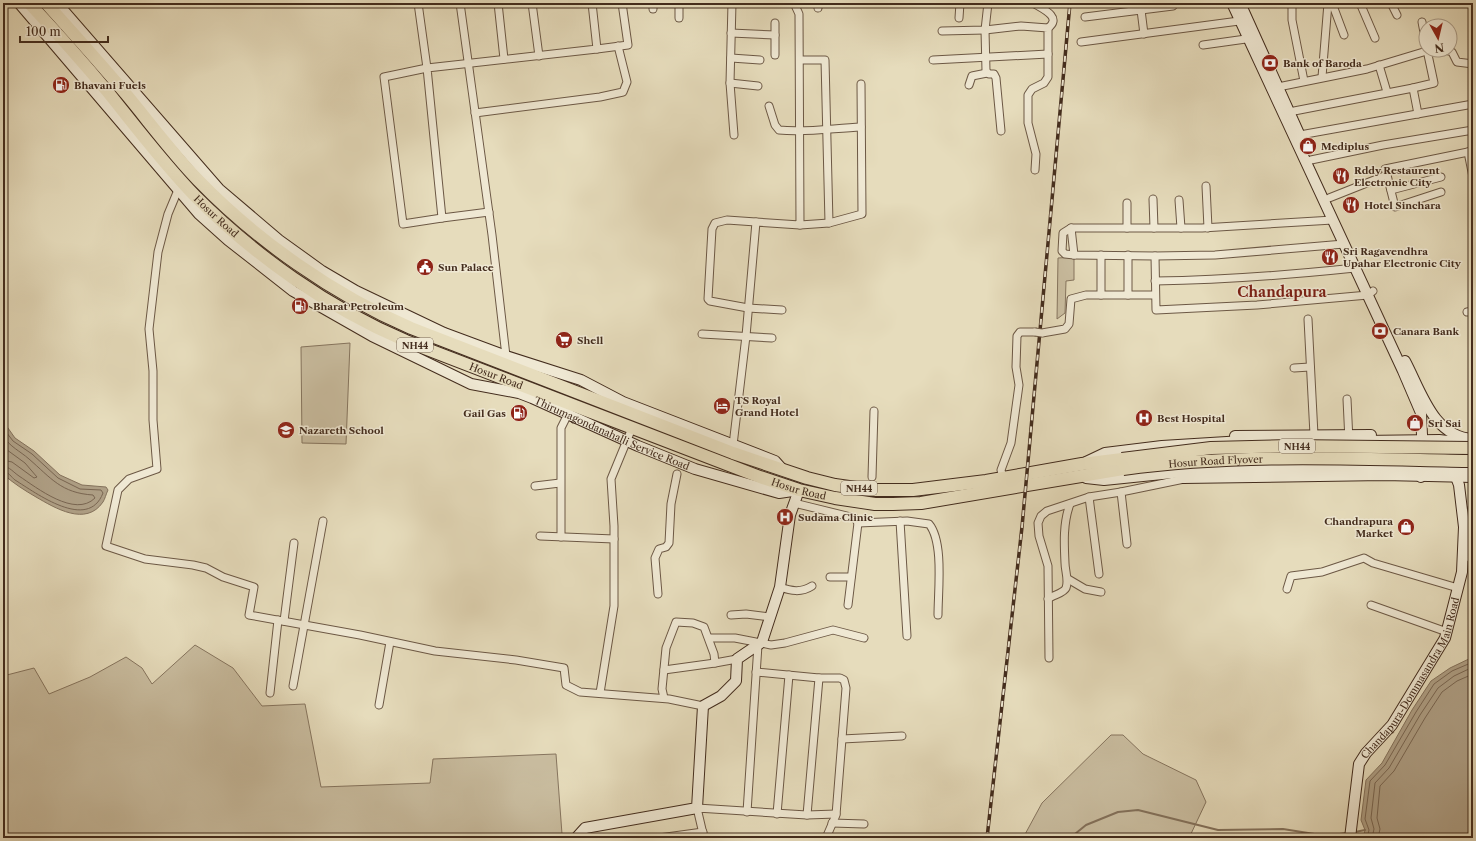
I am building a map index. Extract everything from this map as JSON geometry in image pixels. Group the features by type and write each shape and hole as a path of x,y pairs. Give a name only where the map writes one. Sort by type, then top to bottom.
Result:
{"highway":[{"name":"Hosur Road","path":"29,3 107,91 159,157 194,195 229,228 288,274 333,304 388,334 570,410 632,428 760,477 799,490 858,502 875,504 915,504 1080,478"},
{"name":"Hosur Road","path":"46,3 198,179 231,211 260,235 335,288 394,321 726,450 783,470 828,483 870,490 913,490 1003,478 1082,464"},
{"name":"Hosur Road Flyover","path":"1080,478 1122,464 1211,448 1469,442"},
{"name":"Hosur Road Flyover","path":"1082,464 1156,465 1231,460 1473,460"}],"street":[{"name":"Thirumagondanahalli Service Road","path":"19,3 199,214 228,240 292,291 372,336 471,384 519,394 570,410 625,440 695,468 731,480 779,493 799,490"},
{"path":"57,3 219,189 278,240 322,271 356,291 444,333 506,356 580,380 623,402 775,461 783,470"},
{"path":"418,3 427,68 442,218"},
{"path":"460,3 489,212 506,356"},
{"path":"498,3 504,59"},
{"path":"532,3 539,56"},
{"path":"592,3 597,49"},
{"path":"489,212 403,224 384,76 427,68 628,45 622,3"},
{"path":"679,3 679,18"},
{"path":"732,3 732,58 730,83 734,135"},
{"path":"794,3 799,14 800,225"},
{"path":"959,18 960,3"},
{"path":"987,73 985,56 985,30 988,3"},
{"path":"1033,3 1047,9 1053,20 1051,26 1048,28 1048,77 1044,83 1032,89 1028,95 1028,123 1036,154 1035,170"},
{"path":"1232,3 1239,21 1251,38 1278,87 1312,160 1420,413 1422,473"},
{"path":"1240,3 1251,38 1355,268 1370,293 1428,407 1443,428 1469,442"},
{"path":"1292,3 1292,20 1304,81"},
{"path":"1322,77 1328,3"},
{"path":"1332,3 1344,35"},
{"path":"1360,3 1375,38"},
{"path":"1391,3 1397,15"},
{"path":"1085,17 1173,6"},
{"path":"1141,10 1144,34"},
{"path":"1081,42 1239,21"},
{"path":"775,22 775,55"},
{"path":"942,31 985,30 1021,26 1048,28"},
{"path":"731,33 775,35"},
{"path":"1203,45 1251,38"},
{"path":"475,113 600,97 623,92 626,82 618,46"},
{"path":"1278,87 1379,65 1418,53"},
{"path":"933,60 985,56 1048,54"},
{"path":"732,58 760,60"},
{"path":"1289,112 1434,83 1429,58"},
{"path":"1455,58 1457,62 1473,64"},
{"path":"800,60 825,60 829,223"},
{"path":"1379,65 1387,92"},
{"path":"969,85 969,81 972,76 987,73 994,74 996,78 1001,131"},
{"path":"730,83 758,86"},
{"path":"782,310 748,308 710,301 708,299 712,229 715,223 720,220 800,225 829,223 862,214 861,84"},
{"path":"1413,88 1418,114"},
{"path":"1300,135 1473,104"},
{"path":"769,106 775,125 779,130 800,132 826,128 861,127"},
{"path":"1312,160 1383,145 1473,130"},
{"path":"1441,192 1395,207 1385,169 1470,152 1473,177"},
{"path":"1329,198 1387,175"},
{"path":"1391,190 1441,177"},
{"path":"1206,186 1208,228"},
{"path":"178,190 168,214 158,252 149,329 153,371 153,420 157,469 129,479 118,490 106,546 145,559 206,568 235,582 248,584 254,587 249,615 435,651 516,660 564,668 566,685 580,692 664,698 703,706 721,696 736,681 737,659"},
{"path":"1153,199 1154,228"},
{"path":"1179,200 1181,228"},
{"path":"1127,203 1127,228"},
{"path":"1333,220 1208,228 1071,228 1063,233 1062,251 1065,254 1074,255 1215,255 1344,244"},
{"path":"733,445 746,336 756,222"},
{"path":"1071,228 1074,255"},
{"path":"1101,255 1102,295"},
{"path":"1128,256 1128,295"},
{"path":"1155,256 1156,310 1257,305 1370,293"},
{"path":"1155,281 1269,277 1355,268"},
{"path":"1003,478 1001,470 1011,443 1019,385 1016,367 1017,336 1020,332 1039,333 1064,328 1069,324 1072,299 1086,295 1155,294"},
{"path":"1308,319 1314,435"},
{"path":"702,334 772,338"},
{"path":"1294,368 1310,367"},
{"path":"1347,398 1349,438"},
{"path":"561,537 561,428 570,410"},
{"path":"872,478 874,410"},
{"path":"600,693 614,606 614,539 611,479 625,440 632,428"},
{"path":"1203,443 1210,437 1314,435 1368,441 1422,438"},
{"path":"1082,464 1105,453 1203,443 1349,438 1422,438 1469,442"},
{"path":"1368,441 1368,467"},
{"path":"1469,442 1473,466"},
{"path":"1080,478 1104,480 1172,473 1368,467 1422,473"},
{"path":"1049,658 1048,566 1039,536 1038,523 1041,516 1047,511 1089,497 1184,479 1455,473 1473,470"},
{"path":"1172,473 1184,479"},
{"path":"1455,473 1473,477"},
{"name":"Chandapura-Dommasandra Main Road","path":"1351,834 1360,764 1366,753 1392,724 1446,635 1462,572 1464,526 1459,485 1455,473"},
{"path":"658,594 655,558 659,549 666,547 669,543 671,504 677,474"},
{"path":"535,486 560,484"},
{"path":"746,812 756,672 760,643 780,587 790,515 799,490"},
{"path":"1121,492 1127,544"},
{"path":"1089,497 1099,574"},
{"path":"794,503 855,518 858,523 848,605"},
{"path":"1048,599 1057,593 1063,592 1066,588 1068,579 1065,566 1064,531 1070,504"},
{"path":"1371,606 1446,635 1458,614 1466,580 1473,509"},
{"path":"293,686 323,521"},
{"path":"858,523 900,522 929,524 933,529 938,546 938,615"},
{"path":"900,522 907,636"},
{"path":"540,536 614,539"},
{"path":"270,693 294,543"},
{"path":"1287,589 1291,576 1322,572 1364,558 1373,563 1458,588"},
{"path":"830,577 851,577"},
{"path":"1068,579 1085,589 1101,592"},
{"path":"780,587 796,591 806,590 812,586"},
{"path":"731,615 746,614 770,617"},
{"path":"664,698 662,689 666,644 676,622 679,621 704,626 709,638 715,663"},
{"path":"709,638 735,638 771,645 785,643 833,630 864,638"},
{"path":"379,705 390,642"},
{"path":"664,670 737,659 760,643"},
{"path":"756,672 819,678 840,678 844,680 846,688 836,814 826,838"},
{"path":"777,814 789,675"},
{"path":"807,815 819,678"},
{"path":"659,838 704,835 697,808 703,706"},
{"path":"842,739 902,736"},
{"path":"576,838 585,828 697,808 777,814 836,814"},
{"path":"832,823 864,824"}],"shaded area":[{"path":"1074,257 1074,280 1066,281 1065,313 1057,319 1058,258"},
{"path":"350,343 346,444 302,443 301,347"},
{"path":"195,645 233,668 262,706 305,704 321,787 430,783 433,759 556,754 562,834 533,838 3,838 3,676 34,668 49,694 90,677 126,657 142,668 152,684"},
{"path":"1111,735 1123,735 1143,754 1196,780 1206,802 1189,838 1023,838 1042,803"}],"water":[{"path":"3,421 15,438 34,451 60,475 82,485 106,487 108,490 103,502 96,509 88,513 70,513 52,506 23,489 3,474"},
{"path":"1473,657 1473,825 1464,838 1363,838 1365,830 1361,820 1366,780 1382,763 1412,710 1431,681 1450,668"}],"waterway":[{"path":"1070,838 1086,825 1118,812 1138,810 1218,830 1283,829 1327,836 1346,833"},
{"path":"1355,832 1365,830"}],"railway":[{"path":"987,838 1022,527 1070,3"}],"place":[{"name":"Bank of Baroda","path":"1270,63"},
{"name":"Bhavani Fuels","path":"61,85"},
{"name":"Mediplus","path":"1308,146"},
{"name":"Rddy Restaurent Electronic City","path":"1341,176"},
{"name":"Hotel Sinchara","path":"1351,205"},
{"name":"Sri Ragavendhra Upahar Electronic City","path":"1330,257"},
{"name":"Sun Palace","path":"425,267"},
{"name":"Bharat Petroleum","path":"300,306"},
{"name":"Canara Bank","path":"1380,331"},
{"name":"Shell","path":"564,340"},
{"name":"TS Royal Grand Hotel","path":"722,406"},
{"name":"Gail Gas","path":"519,413"},
{"name":"Best Hospital","path":"1144,418"},
{"name":"Sri Sai","path":"1415,423"},
{"name":"Nazareth School","path":"286,430"},
{"name":"Sudama Clinic","path":"785,517"},
{"name":"Chandrapura Market","path":"1406,527"}],"district":[{"name":"Chandapura","path":"1282,292"}]}
